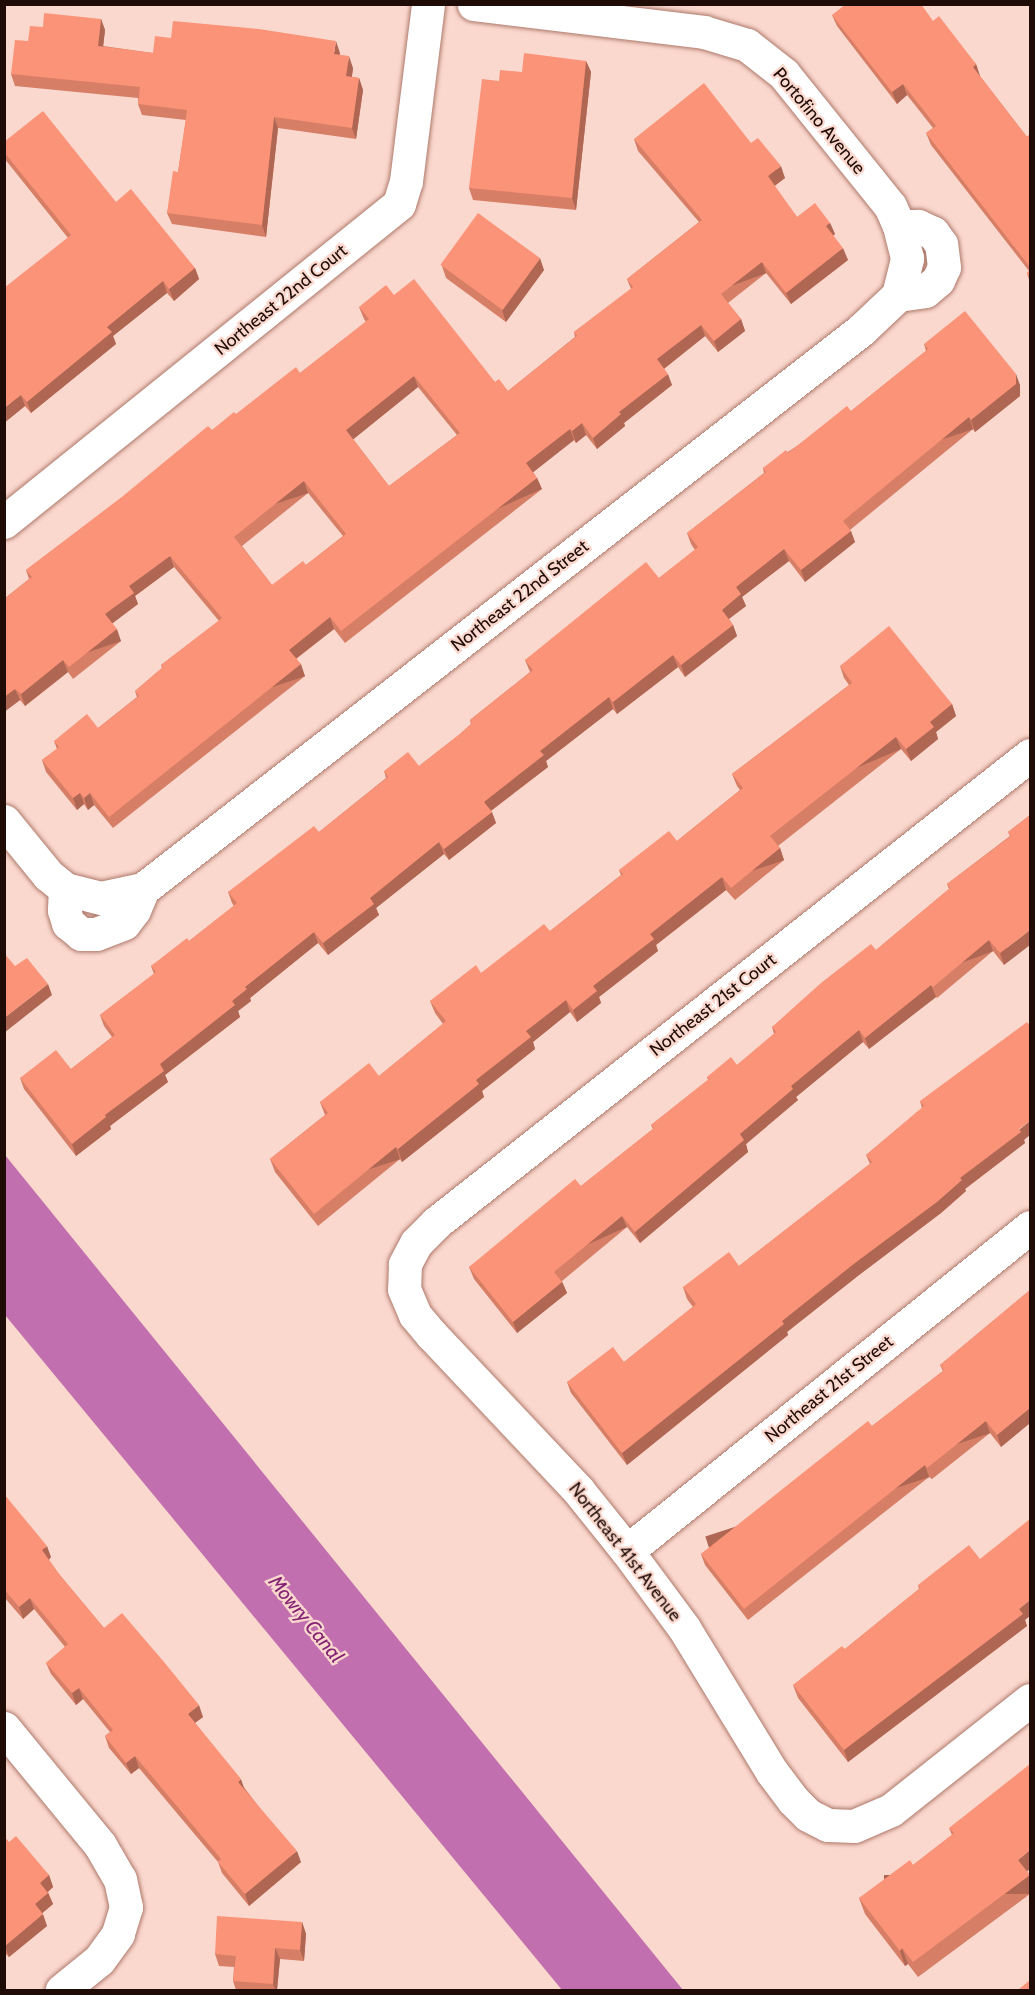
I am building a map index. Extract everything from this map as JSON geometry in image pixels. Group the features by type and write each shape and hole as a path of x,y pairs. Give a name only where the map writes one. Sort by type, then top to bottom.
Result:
{"street":[{"name":"Northeast 22nd Court","path":"4,522 399,204 406,181 428,4"},
{"name":"Portofino Avenue","path":"474,4 704,32 747,45 784,74 890,206 899,226 907,258 898,295"},
{"path":"898,295 925,291 938,280 944,267 941,244 933,233 918,226 899,226"},
{"name":"Northeast 22nd Street","path":"65,889 101,898 143,889 851,337 898,295"},
{"name":"Northeast 21st Court","path":"405,1264 416,1243 437,1222 1030,755"},
{"path":"4,821 48,875 65,889 64,910 68,923 81,933 96,934 124,923 134,910 143,889"},
{"name":"Northeast 21st Street","path":"627,1551 1030,1227"},
{"name":"Northeast 41st Avenue","path":"405,1264 404,1289 416,1315 426,1329 571,1482 627,1551 684,1628 793,1800 808,1815 828,1825 854,1826 891,1810 1030,1700"},
{"path":"4,1728 100,1845 120,1879 126,1906 118,1934 105,1952 63,1990"}],"water":[{"name":"Mowry Canal","path":"5,1155 683,1990 562,1990 5,1315"}],"building":[{"path":"846,4 921,4 933,21 939,16 976,64 973,67 1027,137 1030,134 1030,267 926,133 936,126 903,84 892,92 832,15"},
{"path":"44,13 101,19 98,46 153,53 155,36 171,38 173,21 259,29 336,41 334,54 349,56 346,76 359,78 352,128 274,117 262,225 167,213 173,171 178,172 187,110 138,104 140,87 11,74 15,40 28,41 30,26 43,27"},
{"path":"524,53 586,61 572,198 469,188 482,79 499,81 500,70 522,72"},
{"path":"704,83 751,143 758,138 781,166 768,176 797,217 815,203 830,223 826,226 843,248 786,293 762,262 721,294 741,319 714,341 701,325 657,359 668,374 619,412 621,414 593,438 582,423 572,431 570,429 526,463 537,478 341,631 330,617 289,650 301,664 109,817 90,793 84,798 80,793 73,798 42,760 59,747 54,741 87,714 98,728 139,696 135,691 163,667 161,665 222,618 170,556 129,586 134,593 105,614 117,629 69,667 63,660 21,694 15,689 4,697 4,599 32,577 26,570 123,496 208,426 212,430 234,412 236,414 296,367 300,373 369,319 359,307 386,285 394,295 414,279 495,382 499,379 508,391 577,336 574,332 633,287 627,279 702,220 634,139","holes":["414,376 460,433 389,486 346,430","304,481 346,534 306,565 303,561 272,585 234,537"]},
{"path":"43,111 116,202 131,189 195,268 169,289 163,281 107,327 112,332 27,402 21,395 4,408 4,288 71,235 4,152 4,142"},
{"path":"478,213 540,258 503,310 440,265"},
{"path":"965,311 1016,374 1016,384 971,420 969,417 843,521 851,531 801,570 784,549 736,587 741,594 722,610 733,625 681,665 673,655 613,702 609,697 540,751 544,755 484,802 492,812 444,849 439,842 370,898 374,904 323,943 314,932 245,987 247,989 232,1001 235,1005 160,1064 164,1071 105,1115 106,1117 72,1144 20,1078 56,1050 71,1069 115,1035 100,1015 156,972 151,966 187,938 189,941 237,903 228,892 314,826 319,832 388,777 384,771 408,752 419,766 460,734 472,723 470,720 533,670 525,660 646,562 659,578 698,547 687,533 766,472 763,468 786,450 788,453 847,406 851,411 928,349 924,344"},
{"path":"889,626 952,704 930,722 934,727 906,749 896,737 770,836 780,848 731,888 722,877 650,934 654,939 593,986 597,991 573,1010 566,1000 526,1031 531,1037 476,1080 479,1084 398,1149 396,1147 314,1214 270,1159 328,1113 320,1102 369,1063 379,1076 446,1021 430,1001 476,965 481,973 544,924 550,931 623,874 619,870 669,831 677,841 743,788 732,774 852,683 840,666"},
{"path":"1030,815 1030,930 1000,953 989,940 933,987 931,985 865,1038 859,1030 791,1086 793,1089 740,1134 744,1140 635,1232 622,1216 554,1272 562,1282 513,1322 469,1267 575,1179 581,1186 654,1128 651,1125 709,1079 707,1077 731,1057 737,1065 776,1032 772,1027 821,983 871,944 876,950 950,888 947,884 1011,836 1008,832"},
{"path":"4,953 15,966 27,958 48,984 4,1018"},
{"path":"1027,1022 1030,1026 1030,1121 1019,1129 1021,1132 960,1178 962,1180 937,1202 782,1321 784,1324 622,1453 567,1382 613,1347 624,1362 696,1304 683,1287 729,1252 739,1266 872,1162 866,1155 924,1106 920,1101"},
{"path":"1030,1290 1030,1408 997,1435 986,1421 927,1468 925,1465 744,1609 701,1554 868,1421 872,1426 944,1370 940,1365"},
{"path":"4,1494 47,1546 42,1550 59,1574 104,1628 122,1613 164,1662 199,1705 188,1714 241,1779 238,1782 297,1851 245,1894 218,1862 221,1859 135,1756 126,1763 105,1736 113,1730 79,1688 72,1693 46,1663 68,1644 30,1598 19,1607 4,1589"},
{"path":"1030,1519 1030,1600 1019,1609 1023,1614 844,1750 793,1685 842,1646 845,1649 920,1588 918,1585 969,1545 980,1559"},
{"path":"1030,1764 1030,1850 1018,1860 1030,1875 913,1962 902,1948 900,1951 859,1898 910,1860 913,1865 954,1833 949,1828"},
{"path":"16,1836 49,1875 40,1883 48,1893 35,1904 43,1914 5,1946 4,1837 9,1842"},
{"path":"217,1916 302,1922 300,1950 275,1948 273,1984 233,1981 236,1956 215,1954"},
{"path":"1030,1980 1030,1990 1018,1990"}]}
